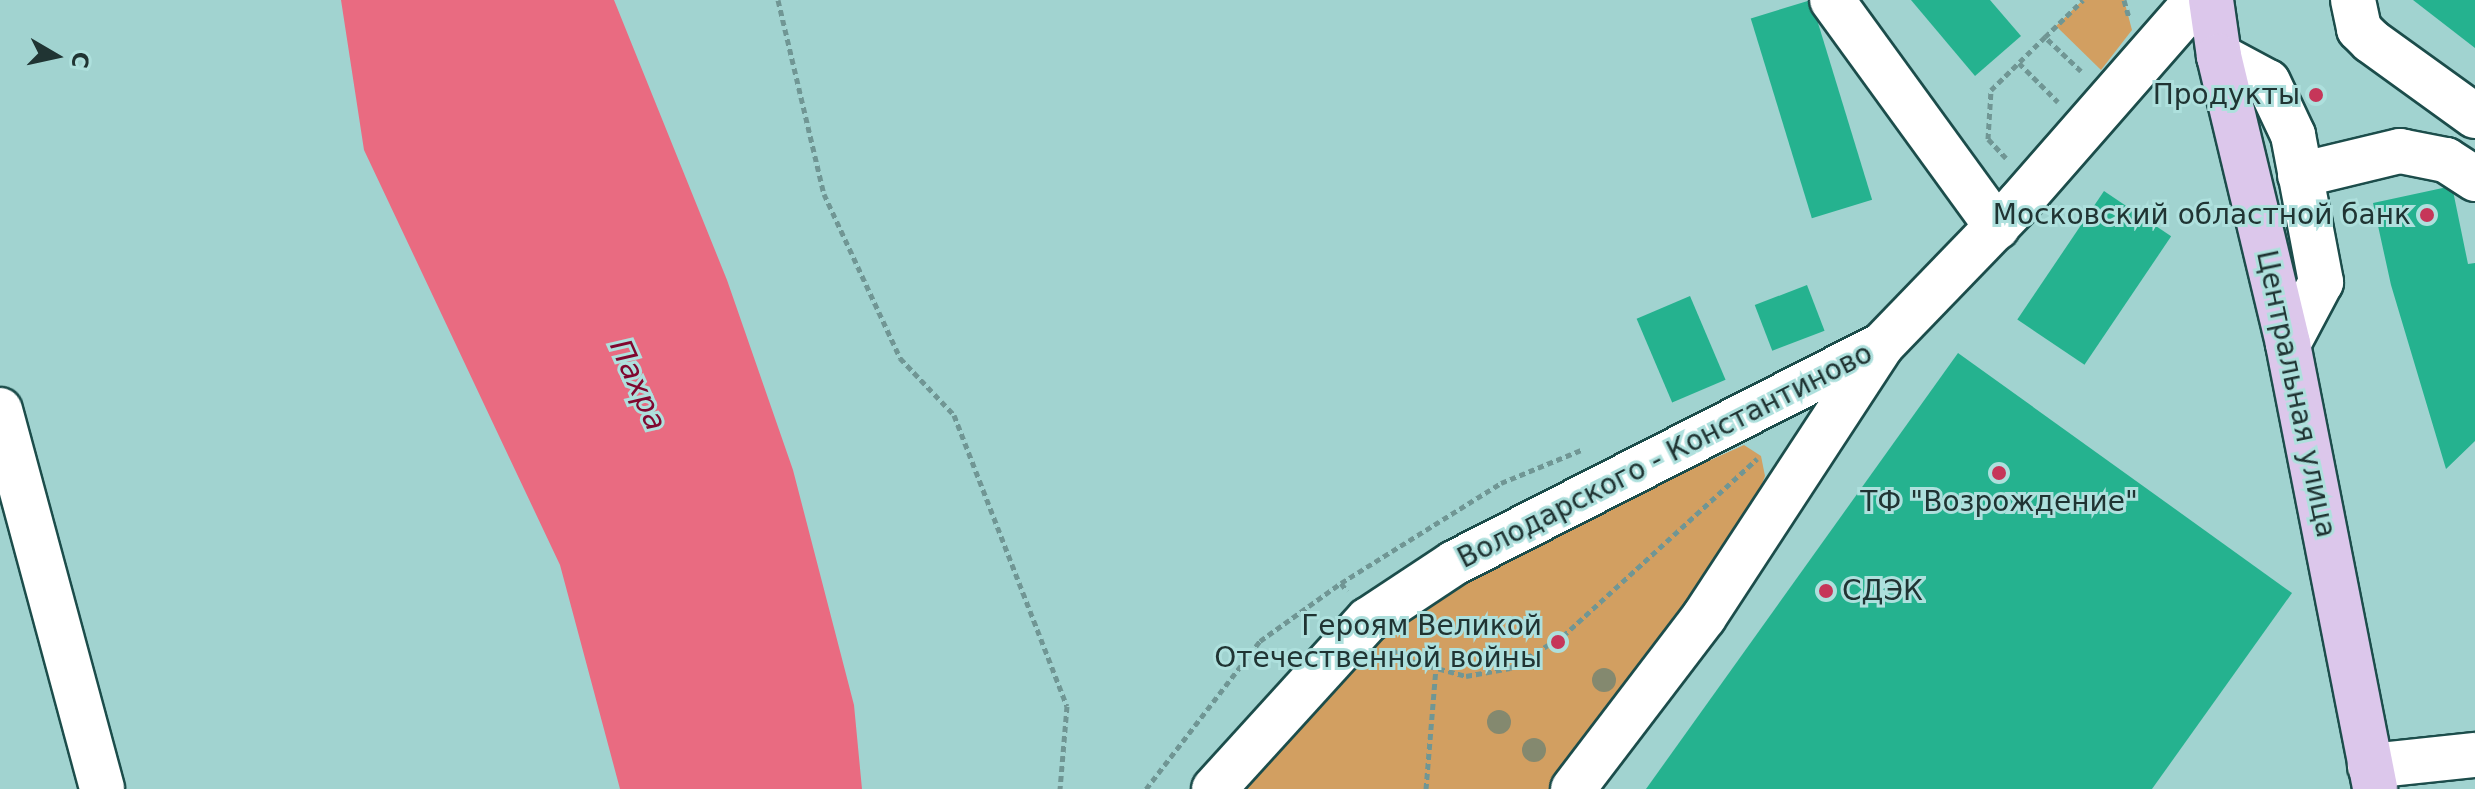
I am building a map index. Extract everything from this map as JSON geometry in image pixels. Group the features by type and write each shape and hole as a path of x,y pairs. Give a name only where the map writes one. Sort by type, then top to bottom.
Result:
{"main road":[{"name":"Центральная улица","path":"2211,0 2219,56 2288,344 2372,777"}],"street":[{"path":"1832,0 1997,227"},
{"name":"Володарского - Константиново","path":"1214,789 1368,620 1454,563 1882,345 1997,227 2197,0"},
{"path":"2353,0 2359,29 2371,41 2475,116"},
{"path":"2219,56 2268,82 2293,135 2321,282 2288,344"},
{"path":"2300,175 2400,151 2446,160 2475,179"},
{"path":"1573,789 1704,617 1882,345"},
{"path":"0,410 102,789"},
{"path":"2372,777 2475,755"}],"path":[{"path":"778,0 824,194 900,358 954,415 1067,706 1060,789"},
{"path":"2008,161 1988,139 1991,90 2083,0"},
{"path":"2132,30 2139,20"},
{"path":"2045,37 2092,81"},
{"path":"2019,63 2068,111"},
{"path":"1146,789 1260,641 1341,583 1501,483 1585,449"},
{"path":"1400,658 1466,676 1510,668 1563,636 1761,456"},
{"path":"1341,583 1368,620"},
{"path":"1426,789 1436,668"}],"shaded area":[{"path":"2083,0 2124,0 2132,30 2101,70 2056,26"},
{"path":"1744,445 1761,456 1765,476 1753,508 1551,789 1243,789 1372,641 1460,573"}],"water":[{"name":"Пахра","path":"341,0 614,0 727,280 793,470 854,705 862,789 620,789 560,565 364,150"}],"building":[{"path":"1811,0 1872,200 1812,218 1751,18"},
{"path":"1911,0 1990,0 2021,36 1975,76"},
{"path":"2413,0 2475,0 2475,48"},
{"path":"2452,186 2468,264 2475,263 2475,441 2446,469 2391,285 2373,203"},
{"path":"2104,191 2171,236 2084,365 2017,320"},
{"path":"1807,285 1825,331 1772,351 1755,305"},
{"path":"1690,296 1726,380 1672,402 1637,319"},
{"name":"ТФ \"Возрождение\"","path":"1958,353 2292,593 2152,789 1646,789"}],"place":[{"name":"Продукты","path":"2316,95"},
{"name":"Московский областной банк","path":"2427,215"},
{"name":"ТФ \"Возрождение\"","path":"1999,473"},
{"name":"СДЭК","path":"1826,591"},
{"name":"Героям Великой Отечественной войны","path":"1558,642"}]}
